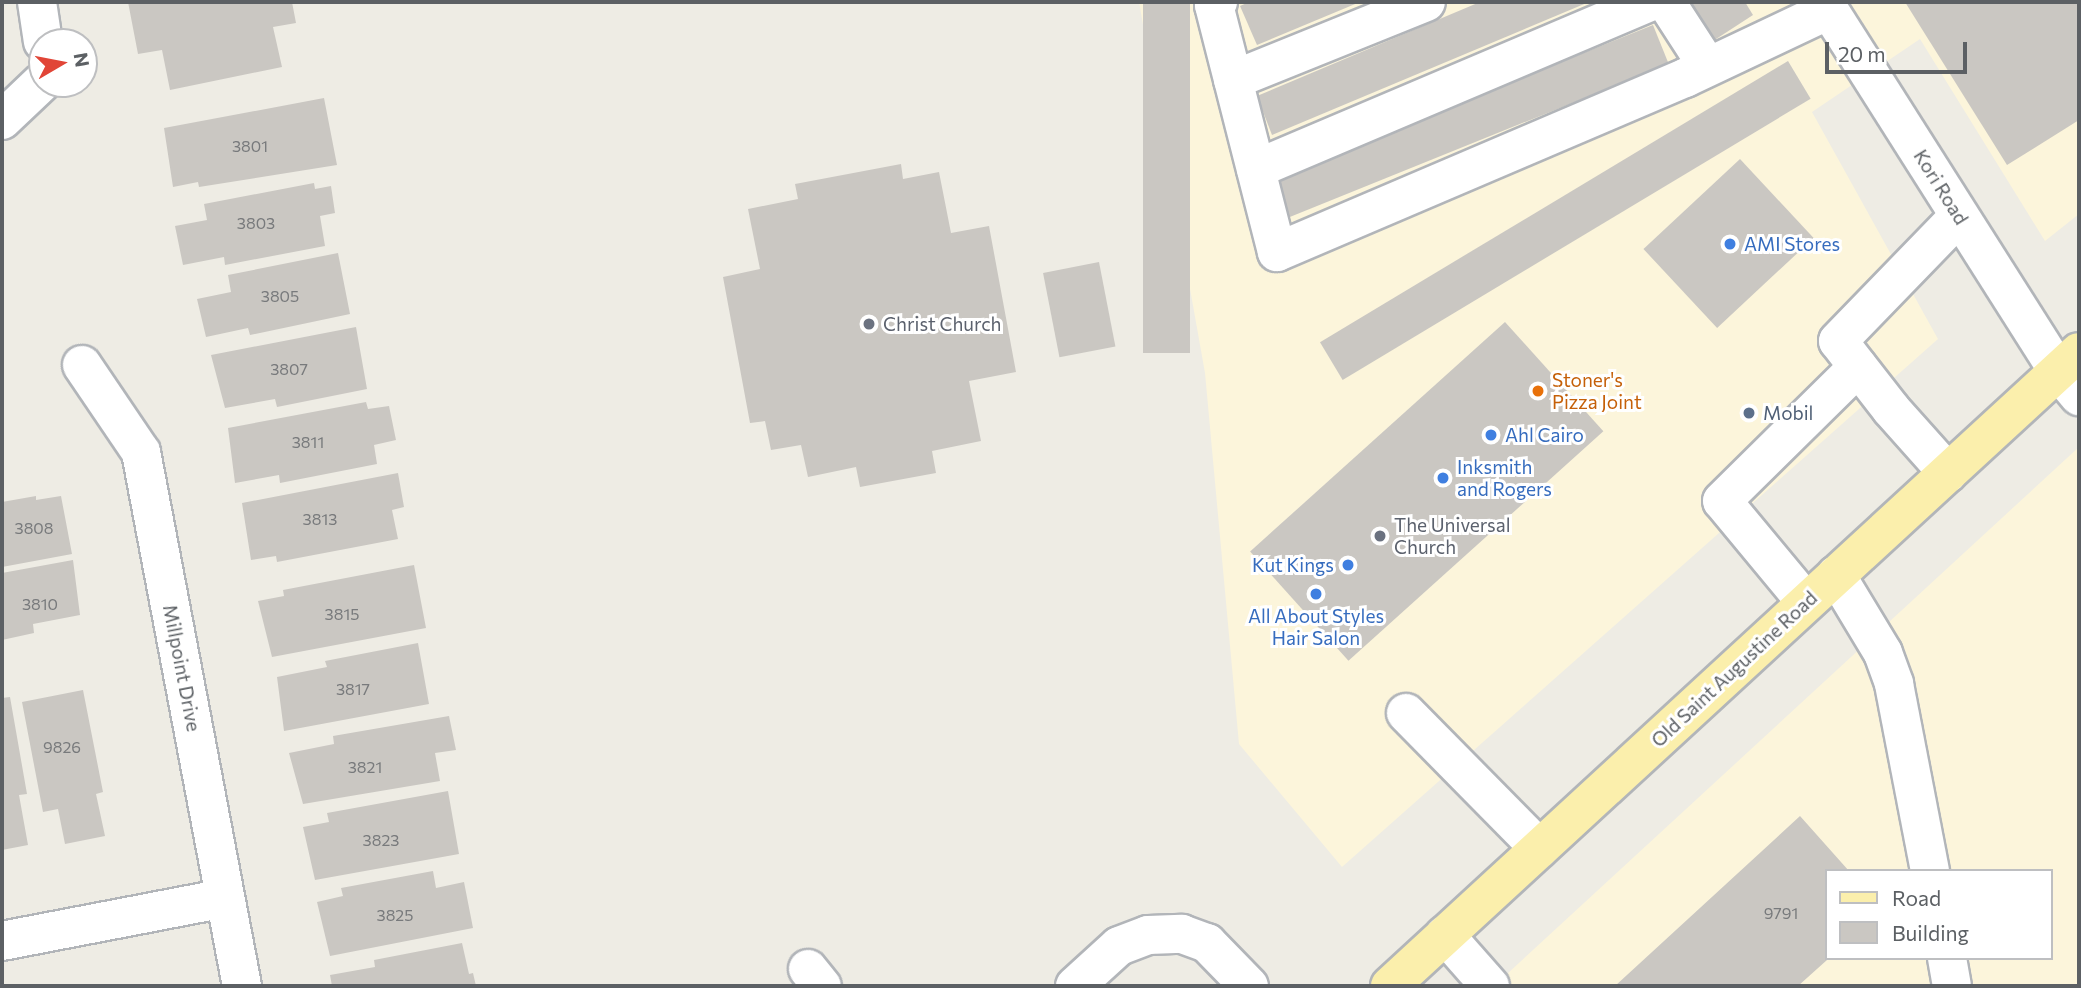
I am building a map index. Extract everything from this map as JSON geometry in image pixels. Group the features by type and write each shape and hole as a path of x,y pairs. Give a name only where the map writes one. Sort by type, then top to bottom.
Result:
{"main road":[{"name":"Old Saint Augustine Road","path":"1390,986 1948,473 2072,373"}],"street":[{"path":"37,2 41,28"},
{"path":"1217,2 1214,5 1277,252 1708,67 1826,6"},
{"path":"1233,80 1426,2"},
{"path":"1256,169 1649,2"},
{"path":"1666,2 1708,67"},
{"name":"Kori Road","path":"1826,6 1959,216 2072,373"},
{"path":"2,120 28,95"},
{"path":"1948,473 1838,341 1959,216"},
{"name":"Millpoint Drive","path":"82,365 141,452 242,986"},
{"path":"1806,602 1723,501 1858,367"},
{"path":"1836,575 1883,653 1894,684 1930,869"},
{"path":"1406,713 1539,848"},
{"path":"2,941 225,898"},
{"path":"1075,986 1119,946 1148,935 1182,934 1207,943 1249,986"},
{"path":"1446,935 1490,986"},
{"path":"1947,960 1952,986"}],"shaded area":[{"path":"1139,2 2079,2 2079,214 2045,241 1920,39 1812,112 1938,339 1342,867 1239,744 1205,373"},
{"path":"2079,447 2079,986 1494,986"}],"building":[{"path":"128,2 292,2 296,23 273,27 282,67 170,90 162,50 138,54"},
{"path":"1143,2 1190,2 1190,353 1143,353"},
{"path":"1249,2 1360,2 1257,45 1240,6"},
{"path":"1480,2 1589,2 1272,135 1257,96"},
{"path":"1689,2 1745,2 1753,15 1713,41"},
{"path":"1905,2 2079,2 2079,120 2007,165"},
{"path":"1653,25 1669,64 1287,218 1271,179"},
{"path":"1788,61 1811,99 1343,380 1320,342"},
{"path":"324,98 337,165 199,187 198,182 173,187 164,128"},
{"name":"AMI Stores","path":"1740,159 1814,238 1717,328 1643,249"},
{"name":"Christ Church","path":"901,164 903,179 939,172 951,233 989,226 1016,372 969,381 981,441 932,451 936,473 860,487 856,467 808,477 801,445 771,450 765,421 750,423 723,277 760,269 748,209 798,199 795,184"},
{"path":"314,183 315,189 331,186 335,213 320,216 325,246 225,265 224,257 183,265 175,226 207,220 204,204"},
{"path":"338,253 350,314 250,335 248,328 206,337 197,299 231,292 228,275"},
{"path":"1099,262 1115,346 1059,357 1043,273"},
{"path":"1505,322 1603,431 1348,661 1250,552"},
{"path":"356,327 367,389 277,407 275,399 225,408 211,355"},
{"path":"366,402 368,409 389,406 396,440 374,445 377,464 280,483 279,475 235,483 228,428"},
{"path":"398,473 404,507 392,510 398,539 277,562 276,556 251,560 242,503"},
{"path":"36,496 36,500 61,496 72,554 2,567 2,502"},
{"path":"73,560 80,615 33,624 34,633 2,640 2,573"},
{"path":"414,565 426,628 272,657 258,601 284,596 283,590"},
{"path":"418,643 429,704 284,731 277,677 327,667 325,661"},
{"path":"83,690 103,792 96,794 105,836 65,844 58,809 43,812 22,702"},
{"path":"10,697 27,794 19,795 28,845 2,850 2,698"},
{"path":"449,716 456,750 435,753 440,781 303,804 289,753 334,744 333,736"},
{"path":"448,791 459,854 315,880 303,827 329,822 327,813"},
{"path":"1800,816 1847,869 1826,869 1827,960 1798,986 1615,986"},
{"path":"433,871 436,888 464,882 473,928 330,956 317,902 343,896 341,888"},
{"path":"462,943 469,974 473,973 476,986 332,986 330,975 375,967 374,960"}],"place":[{"name":"AMI Stores","path":"1730,244"},
{"name":"Christ Church","path":"869,324"},
{"name":"Stoner's Pizza Joint","path":"1538,391"},
{"name":"Mobil","path":"1749,413"},
{"name":"Ahl Cairo","path":"1491,435"},
{"name":"Inksmith and Rogers","path":"1443,478"},
{"name":"The Universal Church","path":"1380,536"},
{"name":"Kut Kings","path":"1348,565"},
{"name":"All About Styles Hair Salon","path":"1316,594"}]}
